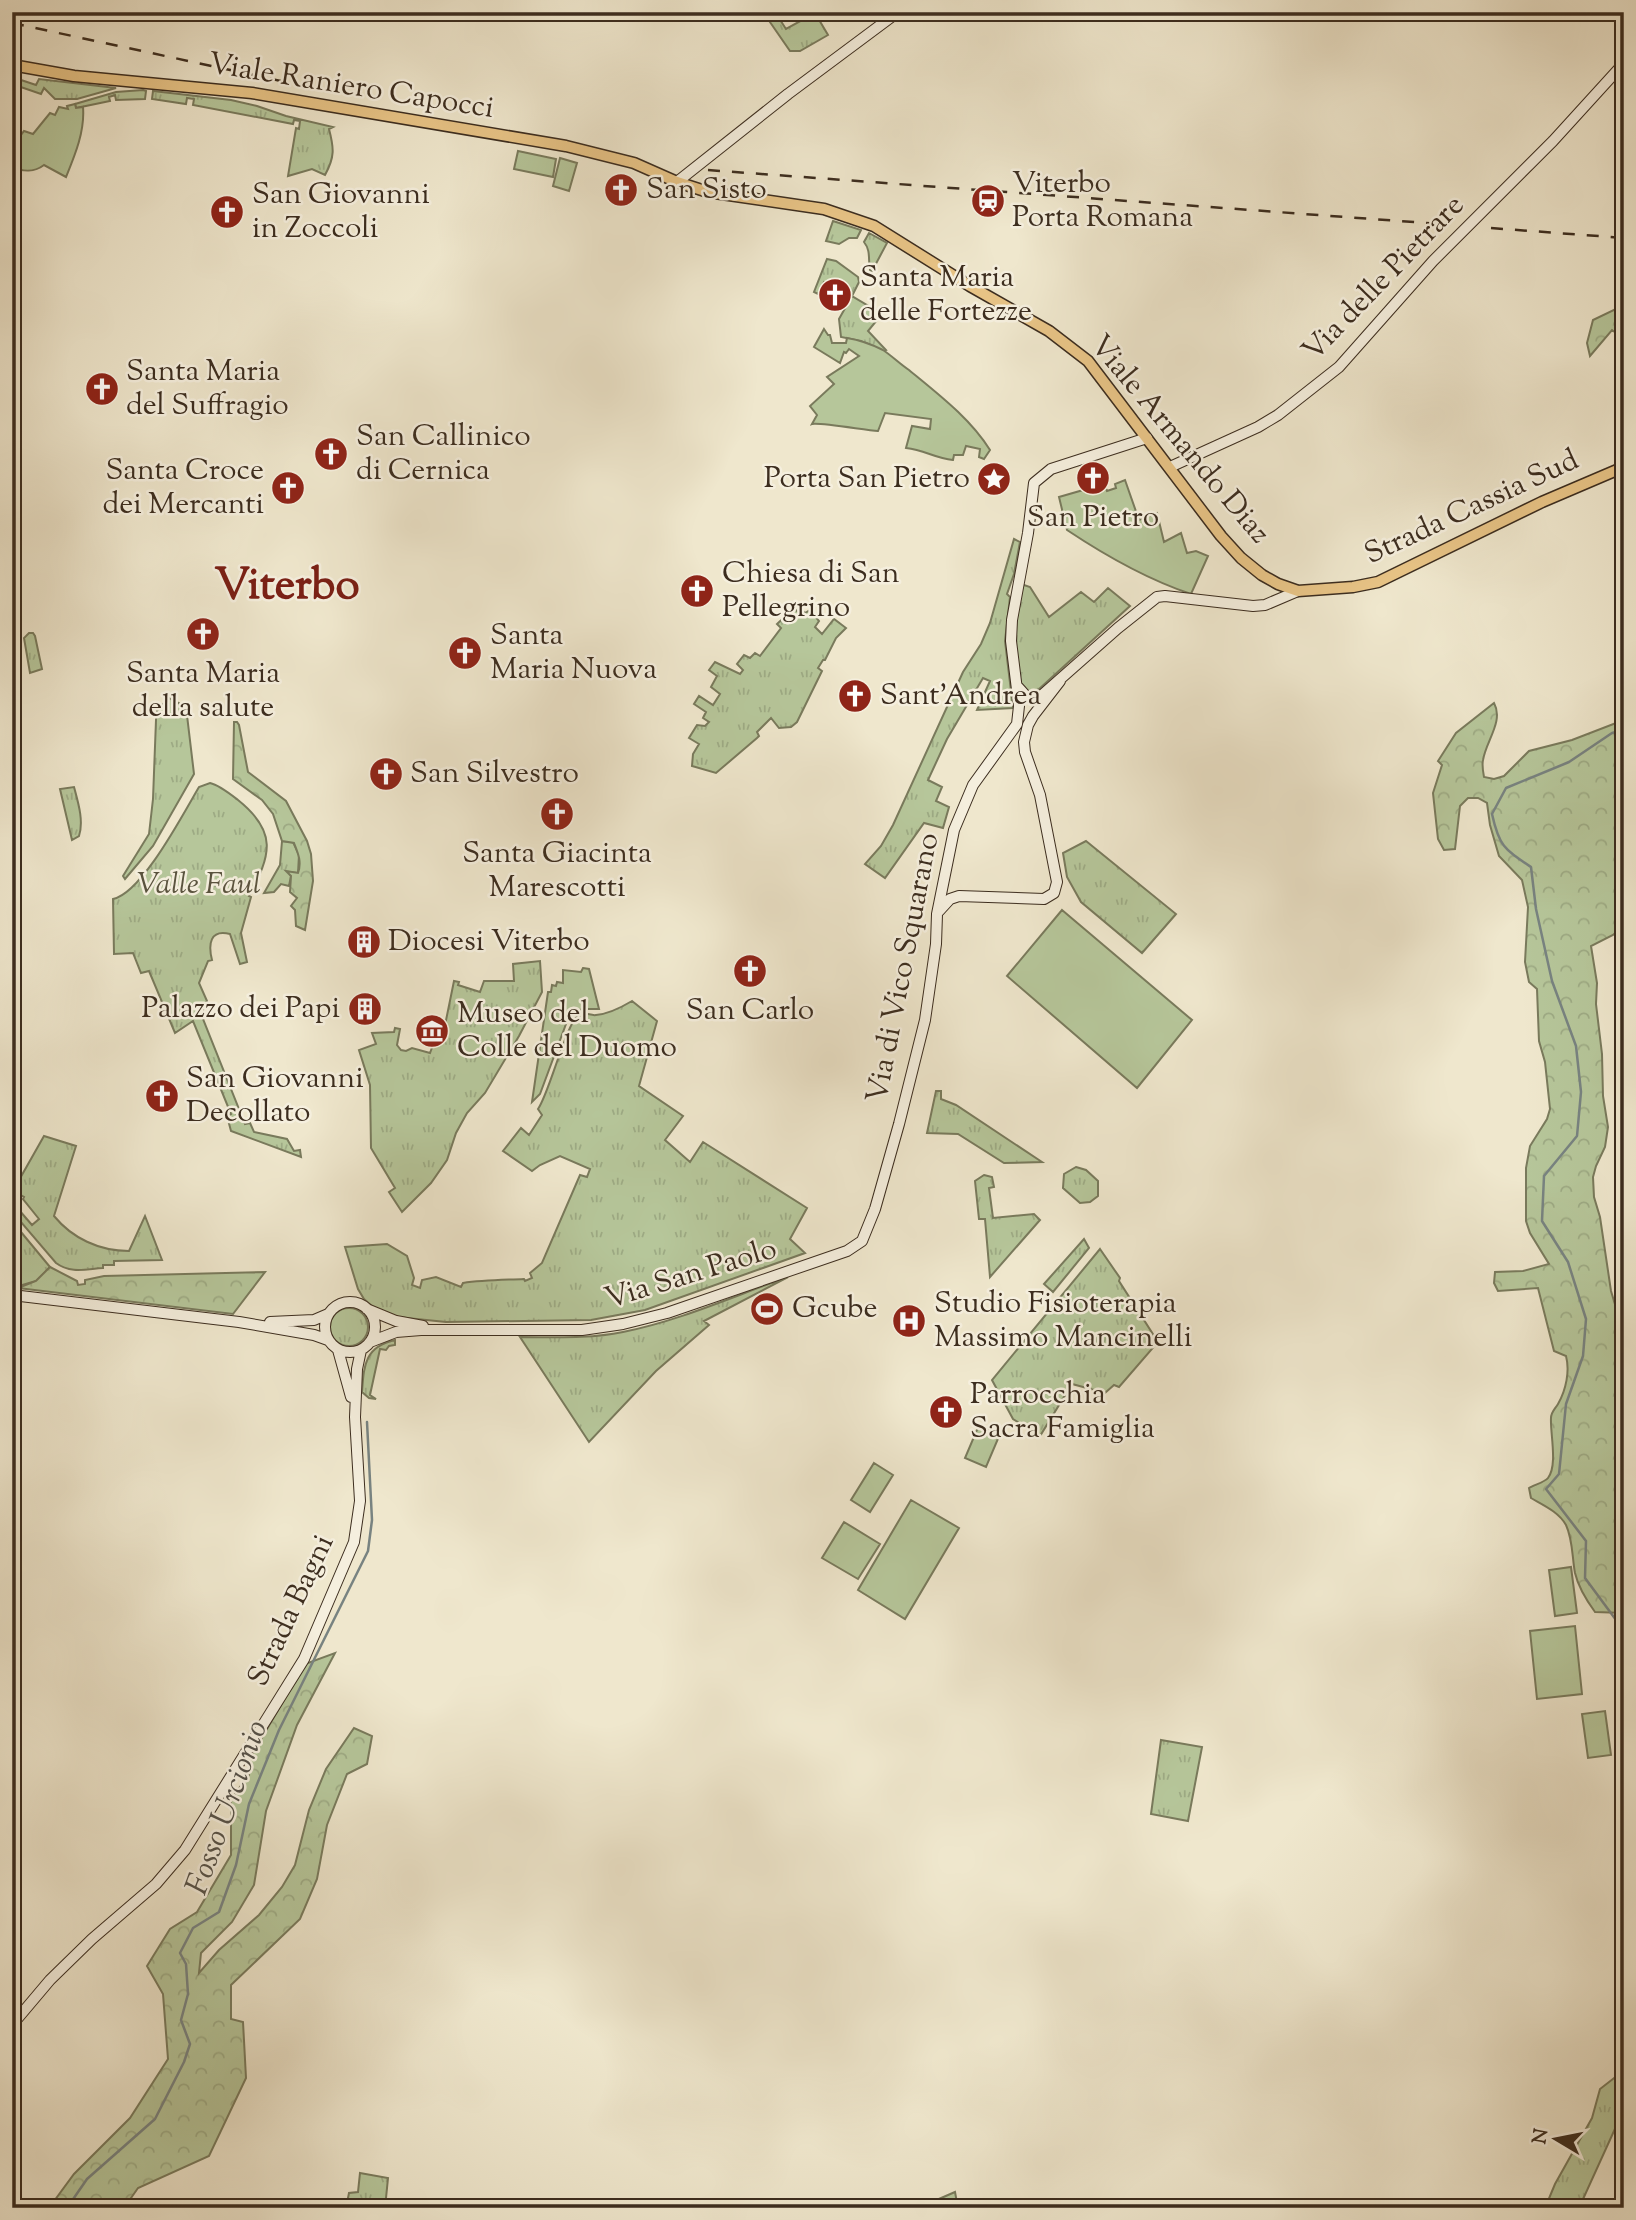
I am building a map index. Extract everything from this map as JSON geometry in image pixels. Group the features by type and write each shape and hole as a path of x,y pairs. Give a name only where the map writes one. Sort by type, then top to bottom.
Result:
{"main road":[{"path":"677,182 898,12"},
{"name":"Via delle Pietrare","path":"1170,467 1258,427 1339,368 1433,261 1553,141 1624,63"},
{"name":"Viale Raniero Capocci","path":"12,65 74,76 244,91 558,144 634,163 677,182"},
{"name":"Viale Armando Diaz","path":"677,182 708,192 830,211 874,226 1070,346 1097,371 1231,547 1262,575 1298,591"},
{"name":"Via di Vico Squarano","path":"862,1241 883,1180 925,1020 934,961 937,914 944,875 963,805 973,785 1017,724 1020,715 1011,641 1012,620 1034,483 1051,469 1147,438"},
{"name":"Strada Cassia Sud","path":"1298,591 1353,587 1378,582 1542,502 1624,467"},
{"path":"1262,575 1271,588 1265,605"},
{"path":"1017,687 1023,695 1033,698 1041,696 1150,601 1165,596 1265,605 1298,591"},
{"path":"937,914 943,904 959,896 1044,899 1054,893 1057,882 1040,795 1024,742 1028,725 1060,681"},
{"path":"997,753 1011,745 1019,746 1025,752"},
{"path":"944,875 951,892 959,896"},
{"name":"Via San Paolo","path":"370,1342 396,1332 444,1329 582,1330 623,1324 667,1313 847,1251 862,1241"},
{"path":"12,1295 239,1322 314,1335 328,1340 338,1350 348,1353 361,1350 370,1342 375,1327 367,1309 347,1302 314,1320 239,1322"},
{"name":"Via San Paolo","path":"367,1309 396,1321 444,1329"},
{"path":"328,1314 324,1325 328,1340"},
{"name":"Strada Bagni","path":"338,1350 345,1368 355,1417"},
{"name":"Strada Bagni","path":"12,2025 50,1980 92,1939 156,1884 185,1850 304,1659 345,1565 359,1521 355,1417 357,1369 361,1350"}],"green space":[{"path":"763,12 775,12 786,29 815,13 828,35 800,51 790,51"},
{"path":"12,77 36,85 39,79 116,88 77,99 55,99 44,88 41,94 12,84"},
{"path":"146,91 145,99 116,100 115,95 109,97 110,101 76,108 75,104 116,92"},
{"path":"153,91 231,100 333,127 329,129 333,152 331,163 325,175 312,169 288,176 296,128 299,129 300,121 294,120 293,124 193,105 194,99 187,98 186,104 152,99"},
{"path":"75,104 76,108 83,107 81,134 66,177 44,165 29,170 12,167 12,147 24,131 33,134 50,113 55,115 59,107 68,109 67,106"},
{"path":"518,151 556,159 553,177 514,169"},
{"path":"560,158 577,163 569,191 553,186"},
{"path":"833,221 861,230 857,238 849,238 839,244 826,241"},
{"path":"869,233 887,243 871,273 868,250 864,242"},
{"path":"827,259 836,261 858,277 859,282 852,296 824,282 818,294 814,292"},
{"path":"852,296 882,314 868,331 886,350 841,337 839,319"},
{"path":"1624,305 1624,327 1616,333 1612,330 1590,356 1587,343 1593,320"},
{"path":"824,329 830,335 832,343 846,343 847,338 865,342 883,350 909,370 973,427 990,450 984,459 979,457 980,449 966,446 963,455 954,455 953,460 906,448 912,426 930,429 931,419 885,413 878,431 812,424 817,415 810,406 834,384 827,377 859,356 849,349 844,352 840,363 814,347"},
{"path":"1125,480 1139,520 1157,513 1164,542 1181,533 1187,553 1196,551 1208,556 1191,594 1127,566 1067,530 1059,497 1104,484 1107,491 1116,488 1115,484"},
{"path":"1014,539 1020,542 1007,594 1010,597 1005,641 1013,708 977,710 990,681 983,678 947,739 928,780 942,787 936,801 949,807 943,828 924,823 885,878 865,864 881,846 893,825 963,672 981,644 990,623"},
{"path":"1021,584 1030,587 1049,617 1081,592 1094,602 1108,588 1130,606 1038,690 1028,694 1021,684 1015,657 1015,626"},
{"path":"794,608 805,613 810,610 819,621 815,627 822,634 834,619 846,628 836,638 818,668 822,671 797,722 791,727 779,728 771,718 757,732 759,736 716,773 692,766 693,754 699,744 689,738 697,725 705,726 709,722 703,718 706,712 694,704 699,696 713,705 720,694 711,687 717,676 709,670 715,662 740,674 743,670 737,664 744,655 750,658 755,653 760,656 781,628 777,624"},
{"path":"29,633 35,636 42,669 30,673 24,638"},
{"path":"169,698 186,707 194,774 153,846 125,879 123,876 149,834 157,710"},
{"path":"1494,703 1497,710 1496,724 1483,764 1484,777 1494,779 1504,776 1529,751 1624,722 1624,925 1613,935 1591,946 1597,983 1596,1004 1602,1054 1603,1096 1608,1127 1605,1147 1593,1177 1594,1197 1600,1217 1611,1291 1620,1321 1624,1365 1624,1613 1595,1612 1576,1578 1566,1525 1546,1506 1531,1498 1529,1488 1547,1479 1553,1465 1551,1416 1565,1387 1566,1356 1554,1351 1538,1288 1498,1291 1494,1283 1495,1272 1523,1271 1549,1264 1530,1233 1526,1221 1526,1168 1530,1146 1547,1119 1550,1109 1545,1062 1539,1041 1537,989 1529,982 1525,962 1528,907 1522,880 1499,856 1487,803 1478,798 1468,798 1460,806 1455,849 1444,850 1438,839 1433,793 1442,765 1438,761 1456,733"},
{"path":"234,722 239,725 248,772 286,801 307,841 313,881 305,930 296,926 295,910 291,906 297,898 290,892 291,876 286,871 298,873 300,861 294,843 282,841 273,814 262,800 233,779"},
{"name":"Valle Faul","path":"210,783 228,792 251,812 260,823 267,845 262,868 249,896 251,897 241,933 247,962 240,964 230,934 214,936 210,948 212,960 208,961 199,983 207,1001 201,1014 245,1124 250,1123 254,1132 287,1139 294,1151 300,1150 301,1157 231,1131 227,1116 231,1114 193,1021 175,1033 149,971 141,973 133,953 114,954 113,899 124,894 149,868 199,787"},
{"path":"74,787 81,824 79,836 72,840 60,789"},
{"path":"282,841 293,842 299,855 298,873 289,872 289,886 281,884 274,892 264,893 280,865"},
{"path":"1086,841 1176,914 1142,953 1081,902 1067,877 1063,853"},
{"path":"1062,910 1192,1020 1137,1088 1007,976"},
{"path":"540,961 542,992 519,1036 485,1093 467,1113 456,1133 447,1160 431,1183 402,1212 389,1192 395,1188 371,1148 370,1085 359,1050 376,1044 372,1033 394,1032 395,1028 400,1029 397,1045 401,1050 412,1048 430,1053 437,1034 443,1035 454,981 459,982 458,985 480,992 484,981 514,981 513,964"},
{"path":"583,968 589,969 599,1009 582,1009 569,1016 540,1094 532,1102 548,992 551,992 552,985 556,986 557,982 563,983 563,970 581,972"},
{"path":"632,1001 657,1021 639,1086 683,1116 665,1140 690,1162 703,1142 807,1208 790,1239 805,1253 645,1310 591,1320 446,1322 397,1317 373,1307 358,1289 345,1247 387,1244 407,1256 414,1278 412,1285 420,1288 422,1280 436,1277 461,1287 463,1283 525,1281 532,1278 530,1273 542,1263 580,1175 587,1177 590,1169 560,1156 532,1171 503,1151 521,1128 529,1135 542,1115 538,1109 575,1019 580,1014 605,1013"},
{"path":"936,1091 941,1091 941,1099 956,1105 1042,1162 1004,1163 958,1134 927,1133"},
{"path":"44,1136 76,1146 54,1216 61,1224 78,1237 97,1246 129,1251 145,1216 162,1260 114,1261 114,1265 103,1265 103,1268 79,1270 67,1269 56,1263 14,1214 19,1210 32,1225 39,1219 24,1197 14,1189"},
{"path":"1076,1167 1086,1170 1098,1181 1098,1196 1090,1202 1080,1203 1063,1188 1064,1174"},
{"path":"984,1175 992,1177 994,1187 989,1188 993,1218 1034,1214 1040,1220 990,1277 985,1219 979,1219 975,1181"},
{"path":"16,1226 50,1267 36,1281 12,1288 12,1230"},
{"path":"1084,1239 1089,1248 1053,1292 1044,1284"},
{"path":"1100,1249 1158,1342 1119,1387 1114,1385 1105,1393 1072,1384 1040,1436 1013,1419 992,1380"},
{"path":"50,1267 77,1281 78,1285 85,1284 85,1280 104,1276 265,1272 233,1314 18,1288 36,1281"},
{"path":"788,1277 704,1321 709,1325 656,1371 589,1442 520,1337 585,1337 623,1332 686,1315"},
{"path":"349,1308 362,1314 368,1327 362,1340 349,1346 336,1340 330,1327 336,1314"},
{"path":"395,1340 395,1345 386,1350 380,1349 370,1395 376,1399 369,1398 362,1392 368,1359 377,1347"},
{"path":"979,1425 1000,1434 986,1467 965,1458"},
{"path":"874,1463 893,1475 870,1512 851,1500"},
{"path":"911,1500 959,1528 905,1619 858,1590"},
{"path":"844,1522 880,1544 858,1579 822,1558"},
{"path":"1571,1567 1577,1613 1555,1616 1549,1570"},
{"path":"1575,1626 1582,1694 1537,1699 1530,1631"},
{"path":"335,1653 297,1725 266,1811 254,1885 232,1922 201,1953 199,1973 219,1950 259,1915 282,1887 295,1865 309,1810 326,1769 354,1728 372,1736 367,1764 347,1774 327,1825 317,1879 300,1919 231,1985 231,2019 243,2022 246,2078 209,2156 138,2188 124,2208 49,2208 74,2174 130,2118 168,2059 163,1994 147,1966 170,1929 197,1912 231,1855 231,1799 249,1775 250,1758 305,1664"},
{"path":"1605,1711 1611,1755 1588,1758 1582,1714"},
{"path":"1161,1740 1202,1747 1188,1821 1151,1814"},
{"path":"1620,2058 1624,2058 1624,2109 1579,2208 1545,2208 1555,2184 1592,2118 1600,2089 1618,2075"},
{"path":"360,2173 388,2178 385,2208 346,2208 349,2193 358,2192"},
{"path":"955,2192 958,2208 918,2208"}],"waterway":[{"path":"1624,730 1612,733 1569,762 1506,788 1492,814 1504,846 1531,867 1536,909 1552,981 1576,1046 1581,1092 1577,1136 1544,1176 1542,1221 1568,1262 1586,1319 1583,1356 1566,1404 1559,1474 1546,1489 1586,1541 1585,1578 1619,1624 1616,1679 1624,1699"},
{"name":"Fosso Urcionio","path":"67,2208 87,2179 155,2119 184,2062 190,2044 181,2020 188,1994 186,1964 180,1953 193,1928 219,1912 236,1865 249,1804 279,1730 368,1551 372,1520 367,1422"}],"railway":[{"path":"12,23 295,84"},
{"path":"708,170 1440,224"},
{"path":"1491,228 1624,238"}],"place":[{"name":"San Sisto","path":"621,190"},
{"name":"Viterbo Porta Romana","path":"988,201"},
{"name":"San Giovanni in Zoccoli","path":"227,212"},
{"name":"Santa Maria delle Fortezze","path":"835,295"},
{"name":"Santa Maria del Suffragio","path":"102,389"},
{"name":"San Callinico di Cernica","path":"331,454"},
{"name":"San Pietro","path":"1093,478"},
{"name":"Porta San Pietro","path":"994,479"},
{"name":"Santa Croce dei Mercanti","path":"288,488"},
{"name":"Chiesa di San Pellegrino","path":"697,591"},
{"name":"Santa Maria della salute","path":"203,634"},
{"name":"Santa Maria Nuova","path":"465,653"},
{"name":"Sant'Andrea","path":"855,696"},
{"name":"San Silvestro","path":"386,774"},
{"name":"Santa Giacinta Marescotti","path":"557,814"},
{"name":"Diocesi Viterbo","path":"364,942"},
{"name":"San Carlo","path":"750,971"},
{"name":"Palazzo dei Papi","path":"365,1009"},
{"name":"Museo del Colle del Duomo","path":"432,1031"},
{"name":"San Giovanni Decollato","path":"162,1096"},
{"name":"Gcube","path":"767,1309"},
{"name":"Studio Fisioterapia Massimo Mancinelli","path":"909,1321"},
{"name":"Parrocchia Sacra Famiglia","path":"946,1412"}],"district":[{"name":"Viterbo","path":"287,587"}]}
